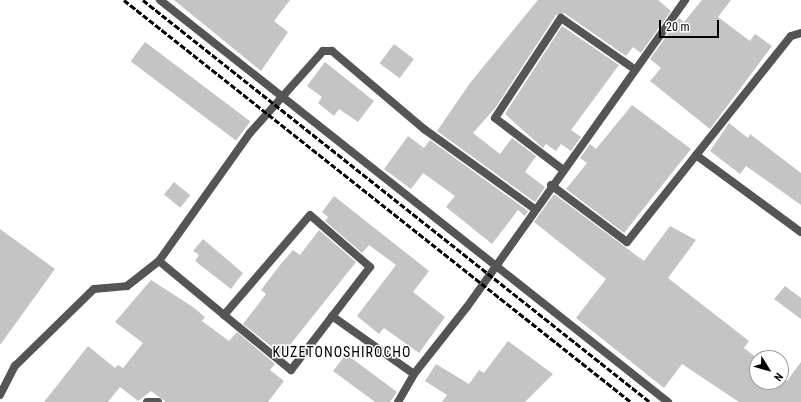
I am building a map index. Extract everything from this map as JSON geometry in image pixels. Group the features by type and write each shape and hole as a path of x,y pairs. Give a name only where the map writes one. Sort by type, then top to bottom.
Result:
{"street":[{"path":"160,0 668,402"},
{"path":"398,402 414,374 497,266 562,169 634,68 685,0"},
{"path":"562,169 494,118 561,18 634,68"},
{"path":"551,185 627,242 791,36 801,33"},
{"path":"0,395 16,366 94,289 127,286 159,261 250,134 284,99 323,51 332,51 424,129 535,209"},
{"path":"696,155 801,232"},
{"path":"159,261 224,315 291,370 370,267 310,215 224,315"},
{"path":"332,316 414,374"},
{"path":"147,402 158,402"}],"building":[{"path":"174,0 290,0 274,21 288,32 261,71"},
{"path":"538,0 658,0 671,11 641,53 633,47 626,56 564,13 556,15 496,107 473,133 500,154 512,138 536,156 525,172 545,187 535,202 437,131 470,83"},
{"path":"702,0 731,0 718,17 750,41 755,34 772,46 710,129 650,81 661,68 650,59 679,18 684,22"},
{"path":"562,26 619,65 571,130 581,137 571,151 561,144 556,151 546,144 543,148 505,114"},
{"path":"145,42 250,121 236,141 131,61"},
{"path":"394,44 414,59 400,78 380,63"},
{"path":"325,62 374,101 358,122 339,109 334,116 318,103 322,97 307,86"},
{"path":"632,105 691,149 624,233 566,189 587,163 580,158 590,144 596,149"},
{"path":"729,123 748,138 750,134 801,173 801,205 746,166 740,174 710,151"},
{"path":"408,136 424,148 430,140 528,211 525,216 518,210 492,244 446,207 455,196 423,173 411,189 384,169"},
{"path":"174,182 190,195 180,208 164,194"},
{"path":"554,194 644,261 670,226 696,240 668,278 749,341 744,348 749,352 749,390 789,390 789,378 801,362 801,402 739,402 682,364 664,388 576,318 606,279 534,222"},
{"path":"334,196 429,271 413,292 445,317 419,353 384,328 379,334 357,316 396,265 369,245 362,253 325,221 328,217 322,212"},
{"path":"0,229 55,269 0,345"},
{"path":"319,230 356,262 282,355 243,324 266,294 261,290 280,265 293,250 300,255"},
{"path":"203,239 243,273 231,289 195,261 199,255 193,251"},
{"path":"151,280 193,307 205,317 202,321 229,341 237,332 275,364 270,370 284,381 268,402 166,402 151,391 138,401 120,387 108,402 44,402 88,346 115,368 118,365 123,368 143,343 115,322"},
{"path":"785,286 801,298 801,319 774,299"},
{"path":"508,341 553,374 525,402 442,402 447,395 425,381 436,364 469,384 479,370 484,373"},
{"path":"346,354 397,392 390,402 375,402 333,371"}],"railway":[{"path":"124,0 631,402"},
{"path":"143,0 650,402"}],"district":[{"name":"KUZETONOSHIROCHO","path":"342,352"}]}
